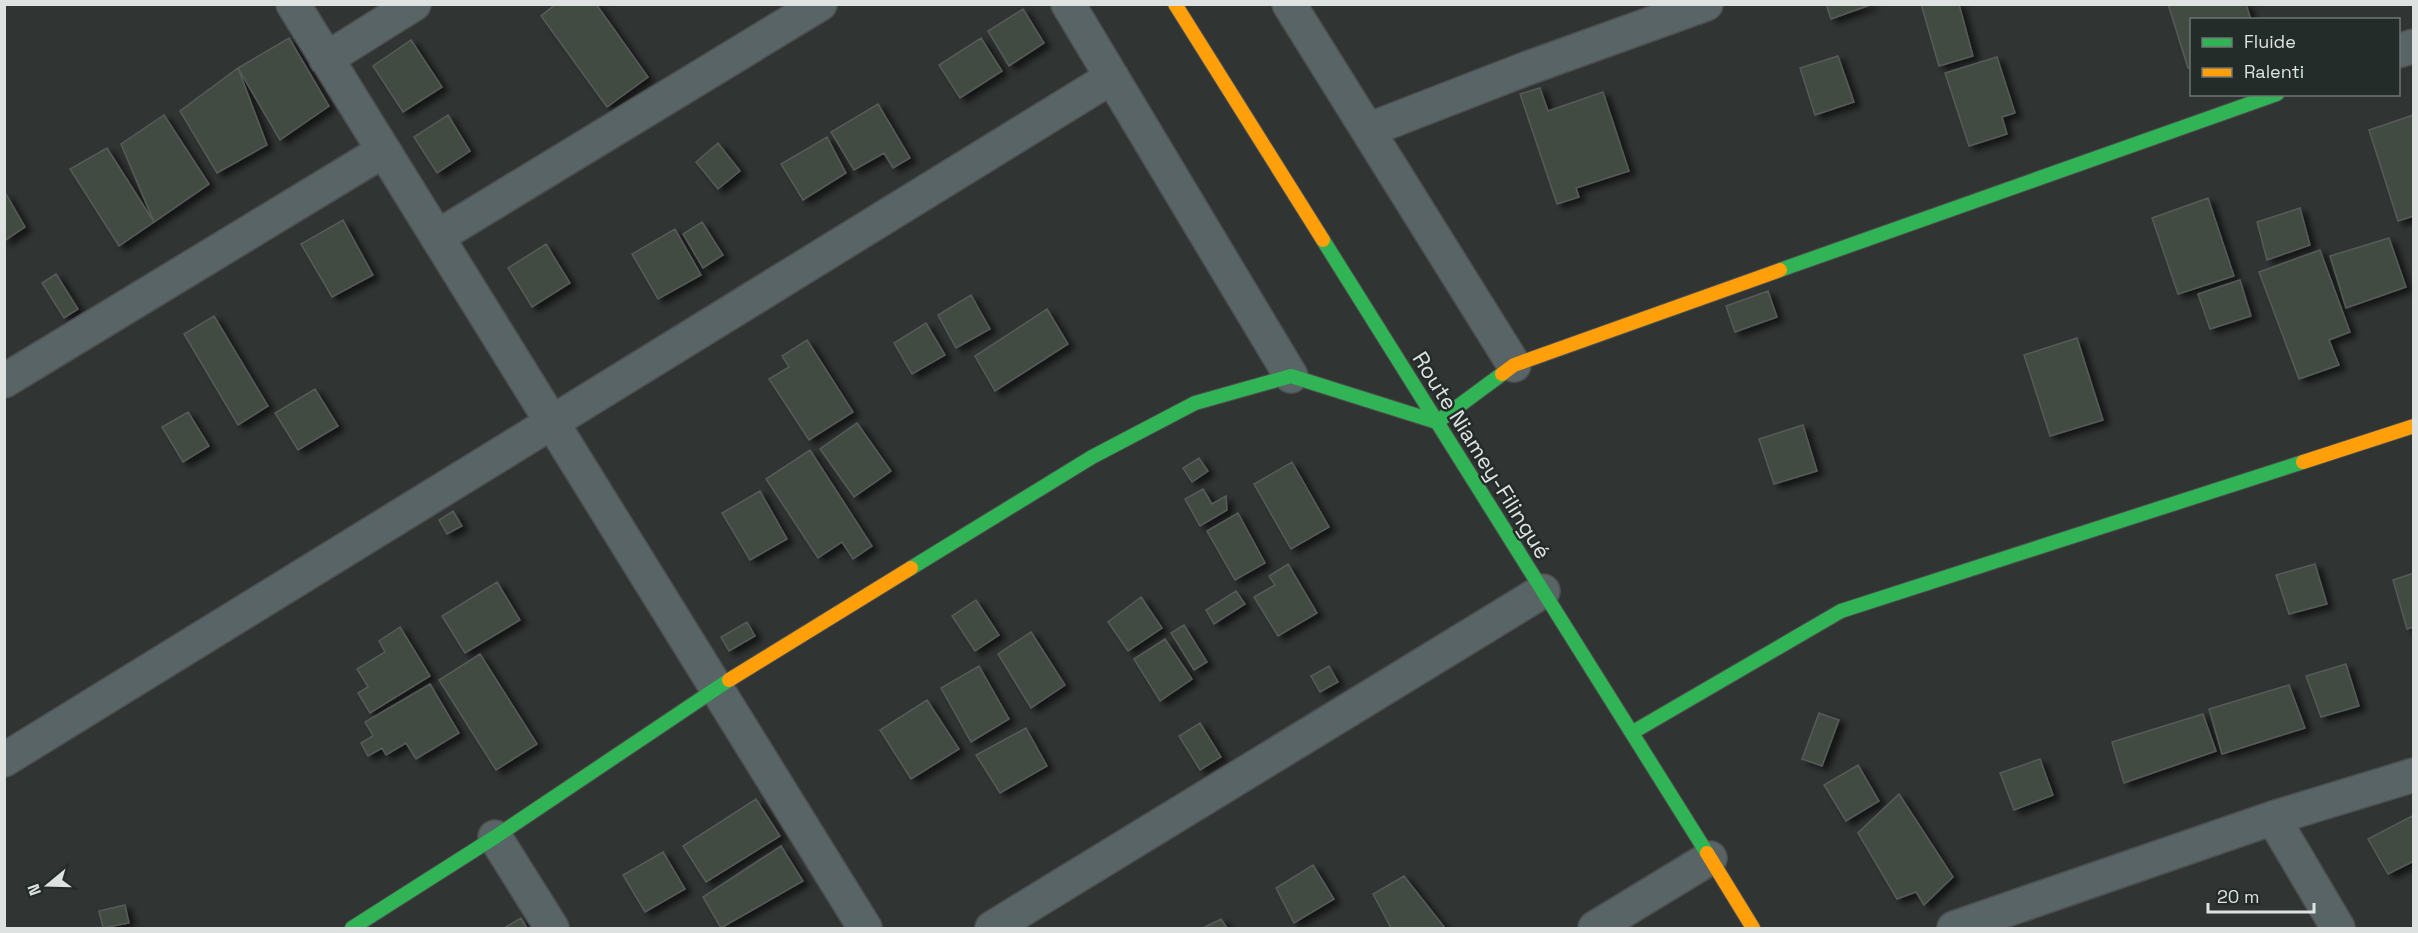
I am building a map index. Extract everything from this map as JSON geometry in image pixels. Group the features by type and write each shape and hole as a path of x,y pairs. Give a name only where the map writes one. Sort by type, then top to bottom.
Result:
{"street":[{"path":"292,4 865,928"},
{"path":"326,59 414,4"},
{"path":"436,237 820,4"},
{"path":"1068,4 1291,376"},
{"name":"Route Niamey-Filingué","path":"1175,4 1633,732 1753,928"},
{"path":"1289,4 1514,365"},
{"path":"1368,130 1528,68 1706,4"},
{"path":"4,760 1112,77"},
{"path":"351,928 495,837 716,688 1092,457 1195,403 1291,376 1437,422 1514,365 2271,96"},
{"path":"4,381 383,150"},
{"path":"1633,732 1841,611 2414,426"},
{"path":"992,928 1543,591"},
{"path":"1954,928 2273,819 2414,775"},
{"path":"2273,819 2338,928"},
{"path":"495,837 552,928"},
{"path":"1595,928 1710,858"}],"building":[{"path":"556,4 596,4 648,77 607,107 541,16"},
{"path":"1826,4 1873,4 1831,19"},
{"path":"1921,4 1959,4 1973,56 1939,66"},
{"path":"2168,4 2246,4 2250,18 2190,18 2190,68 2188,68"},
{"path":"1023,9 1044,43 1009,66 988,31"},
{"path":"289,38 329,106 280,140 238,68"},
{"path":"981,38 1002,71 960,98 939,65"},
{"path":"411,40 442,87 403,112 373,66"},
{"path":"1838,56 1854,102 1815,115 1800,68"},
{"path":"1997,57 2015,113 2002,117 2007,134 1969,146 1945,73"},
{"path":"238,68 267,145 217,173 180,111"},
{"path":"1540,88 1548,111 1603,92 1629,171 1576,188 1579,197 1557,204 1520,94"},
{"path":"878,104 910,158 893,168 884,153 854,170 831,132"},
{"path":"164,115 209,184 154,222 121,144"},
{"path":"448,115 470,151 437,173 414,137"},
{"path":"2413,115 2414,216 2398,221 2369,130"},
{"path":"827,137 846,173 803,200 781,164"},
{"path":"718,143 740,171 718,189 696,162"},
{"path":"107,148 154,222 119,246 70,169"},
{"path":"6,194 25,227 4,241 4,195"},
{"path":"2208,198 2234,276 2178,294 2152,218"},
{"path":"2300,208 2310,245 2267,260 2257,222"},
{"path":"343,220 373,275 332,297 301,244"},
{"path":"702,222 723,255 703,268 683,234"},
{"path":"675,229 701,275 658,299 632,254"},
{"path":"2389,238 2406,287 2346,308 2330,256"},
{"path":"546,244 570,283 532,307 508,268"},
{"path":"2320,250 2350,332 2329,340 2339,365 2299,379 2259,272"},
{"path":"56,274 78,309 64,318 42,283"},
{"path":"2240,280 2251,316 2210,329 2198,294"},
{"path":"1768,291 1777,317 1735,332 1726,306"},
{"path":"971,295 990,329 956,348 938,315"},
{"path":"1047,309 1068,344 995,391 975,356"},
{"path":"214,316 268,406 238,425 184,334"},
{"path":"926,323 945,355 912,374 894,343"},
{"path":"2077,338 2103,420 2050,436 2024,355"},
{"path":"807,340 853,412 809,440 769,379 789,367 782,356"},
{"path":"315,389 338,426 298,450 275,413"},
{"path":"188,412 209,446 183,462 162,427"},
{"path":"857,423 891,471 854,497 820,449"},
{"path":"1803,425 1817,471 1774,484 1759,439"},
{"path":"810,450 872,546 853,559 842,542 818,558 766,479"},
{"path":"1199,458 1208,471 1192,482 1183,468"},
{"path":"1292,462 1329,527 1291,549 1254,484"},
{"path":"1203,489 1212,504 1226,496 1227,510 1200,526 1185,499"},
{"path":"760,491 787,539 750,560 722,513"},
{"path":"453,511 462,526 447,534 439,520"},
{"path":"1238,513 1265,563 1235,580 1207,531"},
{"path":"1288,564 1317,613 1278,636 1254,597 1275,585 1269,576"},
{"path":"2315,564 2327,604 2289,614 2276,575"},
{"path":"2414,573 2414,627 2407,629 2393,580"},
{"path":"497,582 520,620 465,653 442,616"},
{"path":"1236,591 1245,604 1214,624 1206,610"},
{"path":"1141,597 1162,628 1128,651 1108,622"},
{"path":"976,600 999,635 975,651 952,616"},
{"path":"747,622 755,636 729,651 721,637"},
{"path":"1184,625 1207,662 1194,670 1171,633"},
{"path":"400,627 430,676 370,713 358,693 368,687 357,669 385,652 379,641"},
{"path":"1031,632 1065,685 1031,708 998,654"},
{"path":"1165,639 1192,679 1160,701 1134,659"},
{"path":"480,654 537,744 496,770 439,680"},
{"path":"2346,664 2359,706 2321,717 2306,676"},
{"path":"979,666 1009,719 971,742 941,688"},
{"path":"1329,666 1338,682 1320,692 1311,676"},
{"path":"430,684 459,733 416,759 406,743 386,755 382,748 368,756 361,743 373,736 365,722"},
{"path":"2289,685 2305,728 2222,754 2209,709"},
{"path":"927,700 959,749 911,779 880,730"},
{"path":"1819,713 1839,720 1822,766 1802,759"},
{"path":"2203,714 2216,751 2124,783 2112,742"},
{"path":"1200,723 1221,757 1200,770 1179,736"},
{"path":"1026,728 1047,766 1000,793 976,755"},
{"path":"2040,759 2053,795 2014,810 2000,773"},
{"path":"1858,765 1879,801 1846,821 1824,785"},
{"path":"1899,794 1953,877 1924,905 1916,892 1897,899 1858,833"},
{"path":"756,799 780,836 706,882 683,846"},
{"path":"2414,815 2414,861 2388,874 2368,839"},
{"path":"781,846 803,881 721,928 703,897"},
{"path":"663,852 685,889 645,912 623,875"},
{"path":"1313,865 1334,899 1294,923 1276,888"},
{"path":"1404,876 1445,928 1391,928 1373,894"},
{"path":"125,905 129,923 103,928 99,911"},
{"path":"521,918 527,928 504,928"},
{"path":"1221,919 1227,928 1203,928"}],"traffic: fast":[{"path":"1780,270 2271,96"},
{"path":"1323,240 1707,853"},
{"path":"911,568 1092,457 1195,403 1291,376 1437,422 1502,374"},
{"path":"1633,732 1841,611 2303,462"},
{"path":"352,928 495,837 729,680"}],"traffic: slow":[{"path":"1175,4 1323,240"},
{"path":"1502,374 1514,365 1780,270"},
{"path":"2303,462 2414,426"},
{"path":"729,680 911,568"},
{"path":"1707,853 1753,928"}]}
